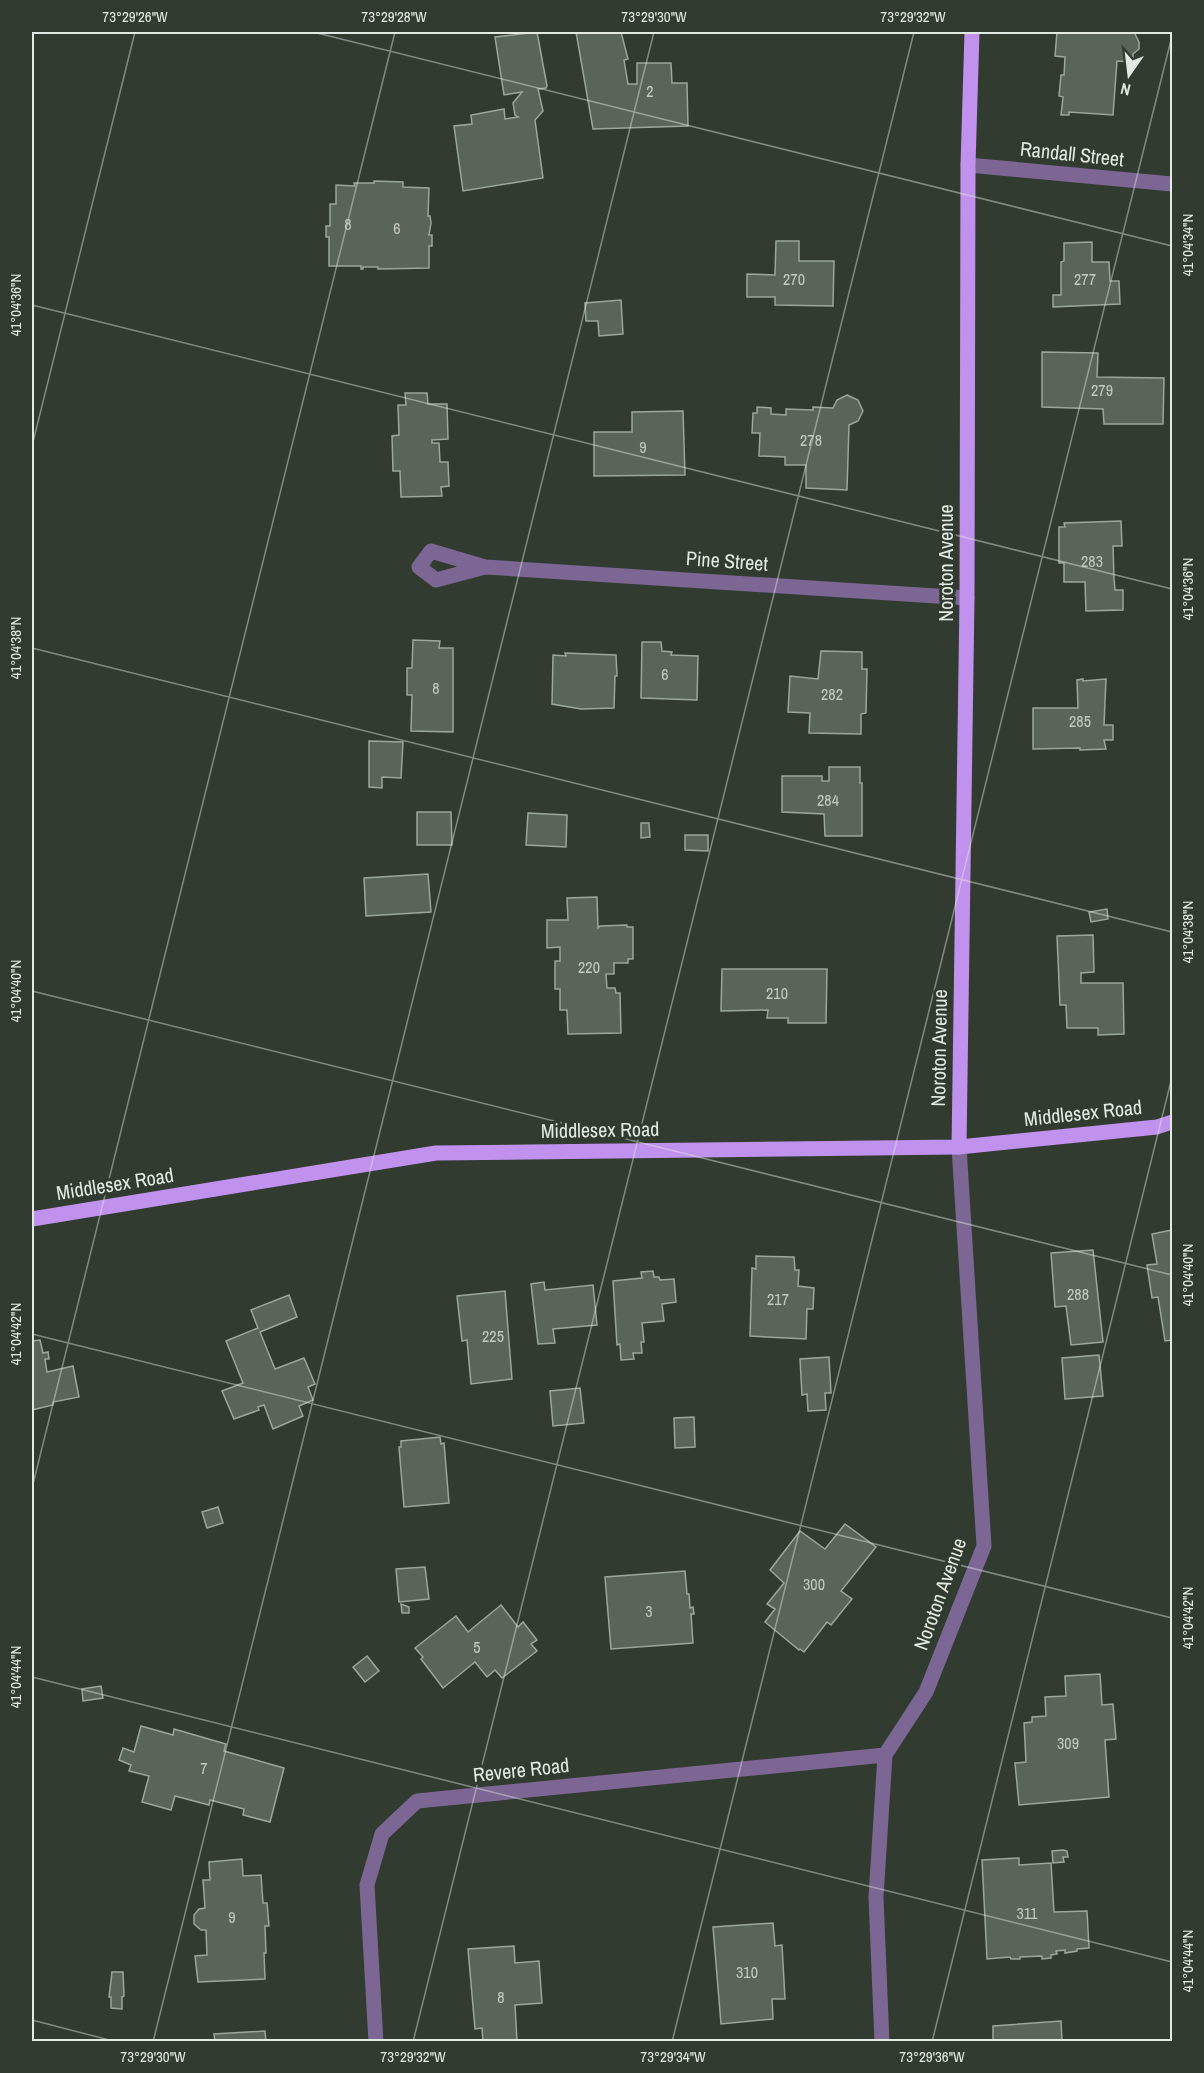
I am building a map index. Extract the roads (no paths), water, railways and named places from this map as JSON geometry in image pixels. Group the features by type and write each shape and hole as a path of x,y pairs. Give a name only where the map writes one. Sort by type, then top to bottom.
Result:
{"main road":[{"name":"Noroton Avenue","path":"958,1147 967,598 968,165 972,32"},
{"name":"Middlesex Road","path":"32,1219 436,1153 958,1147 1157,1127 1173,1122"}],"street":[{"name":"Randall Street","path":"968,165 1173,184"},
{"name":"Pine Street","path":"484,567 967,598"},
{"name":"Noroton Avenue","path":"882,2042 876,1897 885,1755 926,1692 984,1546 958,1147"},
{"name":"Revere Road","path":"376,2042 368,1885 382,1834 417,1801 885,1755"}]}
